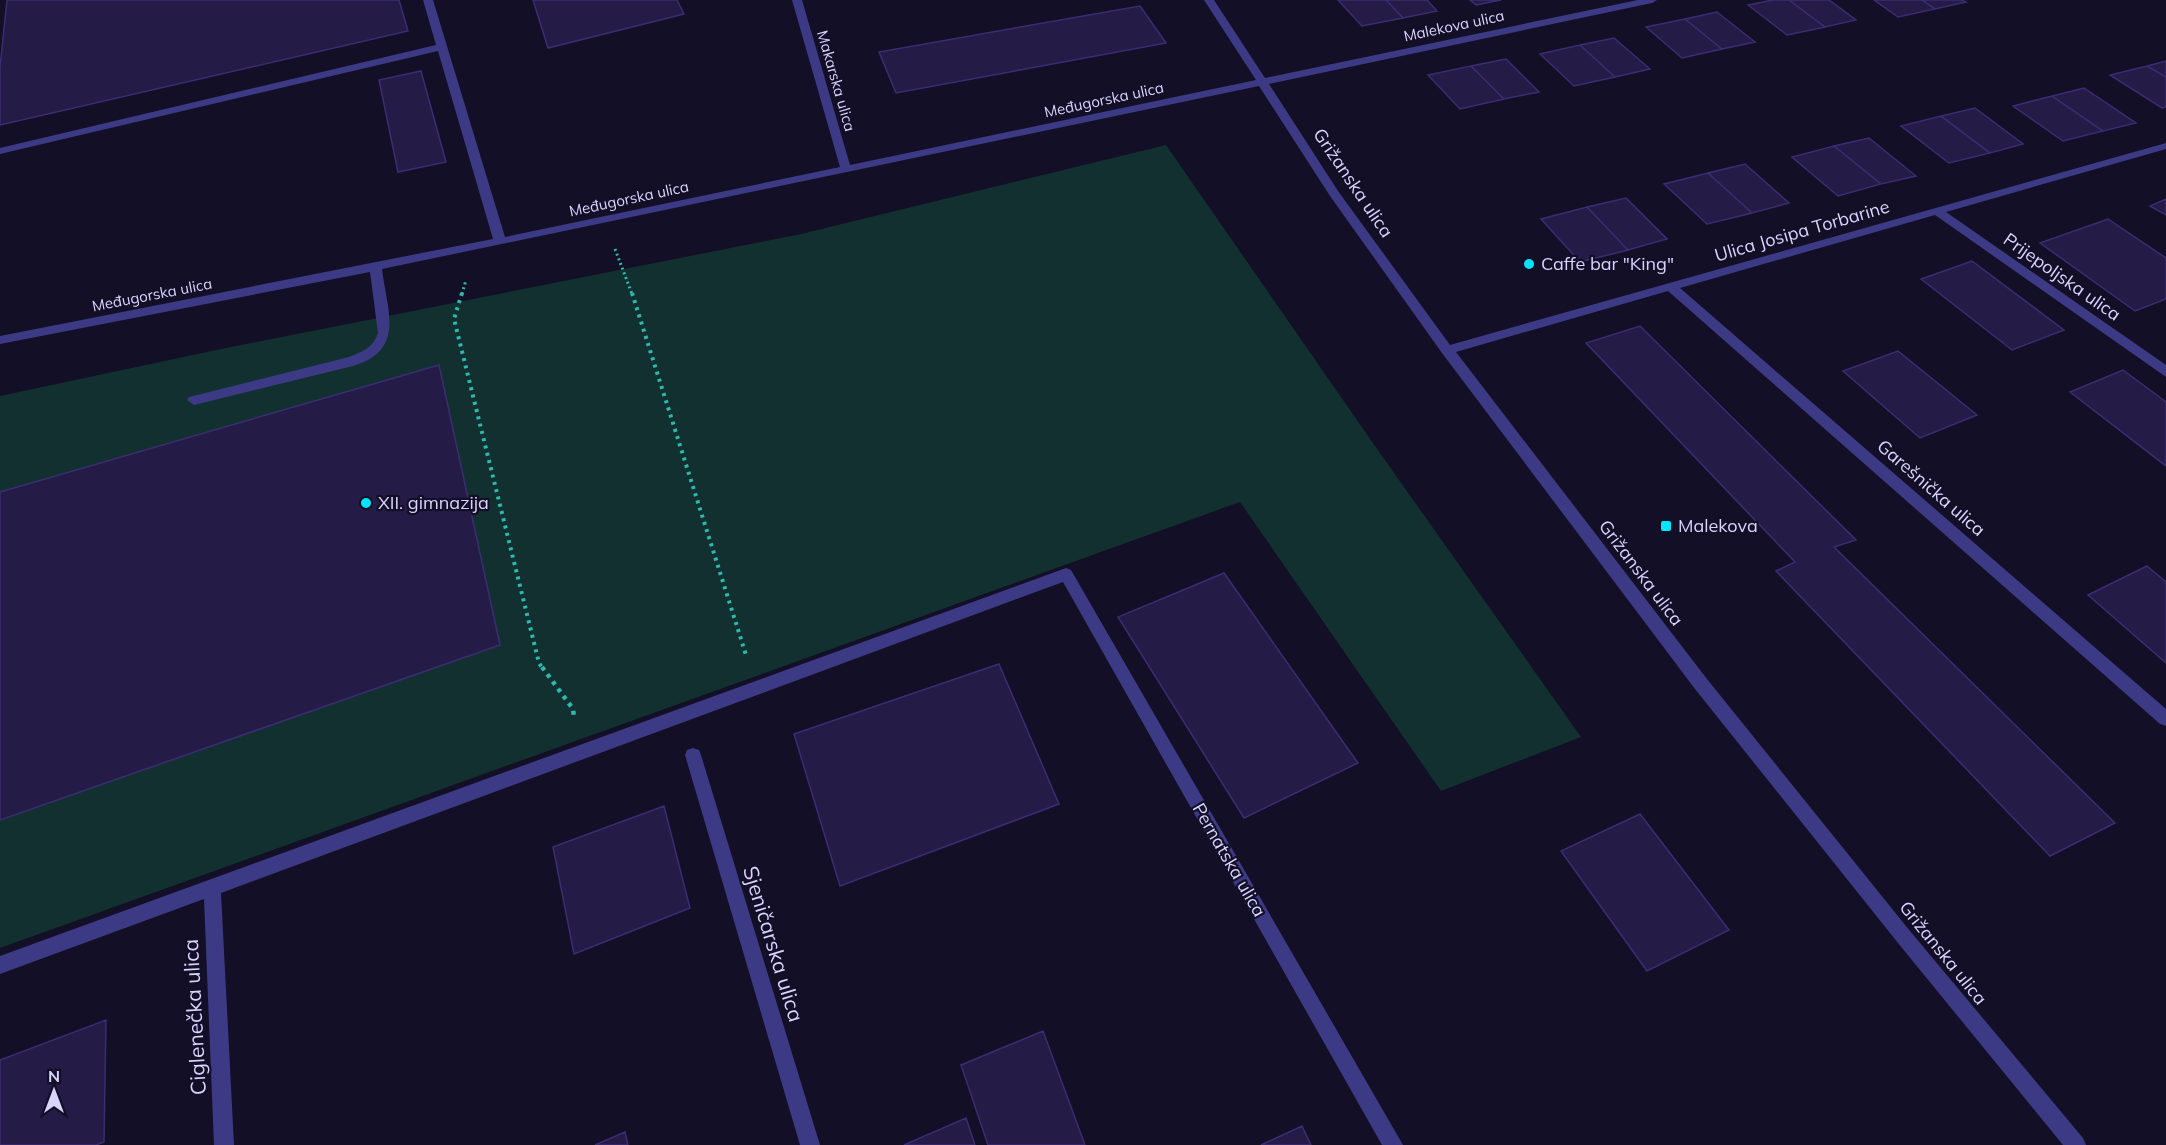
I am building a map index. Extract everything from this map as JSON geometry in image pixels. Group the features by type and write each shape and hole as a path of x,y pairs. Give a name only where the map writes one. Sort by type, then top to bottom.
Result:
{"street":[{"path":"428,0 500,242"},
{"name":"Makarska ulica","path":"797,0 846,170"},
{"name":"Grižanska ulica","path":"1209,0 1334,194 1447,350 1708,693 2076,1145"},
{"name":"Malekova ulica","path":"1262,81 1652,0"},
{"path":"0,151 441,47"},
{"name":"Međugorska ulica","path":"0,340 500,242 1262,81"},
{"name":"Ulica Josipa Torbarine","path":"1447,350 2166,146"},
{"name":"Prijepoljska ulica","path":"1936,211 2166,372"},
{"path":"194,400 353,361 372,352 382,343 384,333 375,266"},
{"name":"Garešnička ulica","path":"1671,287 2166,719"},
{"name":"Pernatska ulica","path":"212,887 1066,574 1393,1145"},
{"name":"Sjeničarska ulica","path":"693,755 810,1145"},
{"path":"0,965 212,887"},
{"name":"Ciglenečka ulica","path":"212,887 224,1145"}],"path":[{"path":"613,244 630,289 744,650"},
{"path":"465,277 466,284 454,320 539,663 573,709"}],"green space":[{"path":"1166,145 1581,737 1441,791 1240,502 0,948 0,396 221,349 801,234"}],"building":[{"path":"7,0 399,0 408,31 0,125 0,67"},
{"path":"533,0 677,0 684,14 548,48"},
{"path":"1338,0 1386,0 1403,18 1362,26"},
{"path":"1386,0 1427,0 1437,11 1403,18"},
{"path":"1470,0 1501,0 1476,5"},
{"path":"1773,0 1789,0 1825,27 1787,35 1748,5"},
{"path":"1789,0 1829,0 1856,20 1825,27"},
{"path":"1874,0 1922,0 1935,9 1898,17"},
{"path":"1922,0 1962,0 1966,2 1935,9"},
{"path":"1140,6 1166,43 896,93 879,52"},
{"path":"1717,12 1755,42 1722,49 1685,19"},
{"path":"1685,19 1722,49 1682,58 1646,27"},
{"path":"1614,38 1650,69 1615,77 1580,45"},
{"path":"1580,45 1615,77 1574,86 1540,54"},
{"path":"1506,59 1539,92 1504,99 1471,66"},
{"path":"2166,61 2166,77 2147,66"},
{"path":"1471,66 1504,99 1460,109 1428,75"},
{"path":"2147,66 2166,77 2166,107 2162,108 2110,75"},
{"path":"421,71 446,162 398,172 379,80"},
{"path":"2084,88 2136,123 2103,131 2052,96"},
{"path":"2052,96 2103,131 2063,141 2013,106"},
{"path":"1975,108 2023,144 1990,153 1941,116"},
{"path":"1941,116 1990,153 1949,163 1901,126"},
{"path":"1869,138 1916,176 1881,184 1834,146"},
{"path":"1834,146 1881,184 1838,196 1792,157"},
{"path":"1745,164 1789,203 1752,213 1708,173"},
{"path":"1708,173 1752,213 1707,224 1664,184"},
{"path":"1626,198 1667,239 1628,250 1587,207"},
{"path":"2166,199 2166,215 2150,206"},
{"path":"1587,207 1628,250 1580,262 1541,219"},
{"path":"2108,219 2166,258 2166,299 2135,311 2040,243"},
{"path":"1972,261 2064,330 2012,350 1921,279"},
{"path":"1640,326 1856,540 1834,547 2115,823 2050,856 1776,571 1795,562 1586,343"},
{"path":"1898,351 1977,415 1920,438 1843,371"},
{"path":"439,365 500,645 0,820 0,492"},
{"path":"2123,370 2166,402 2166,466 2070,392"},
{"path":"2147,566 2166,582 2166,663 2088,595"},
{"path":"1224,573 1358,763 1244,818 1118,617"},
{"path":"999,664 1059,804 840,886 794,734"},
{"path":"664,806 690,908 574,954 553,847"},
{"path":"1640,814 1729,930 1647,971 1561,851"},
{"path":"106,1020 104,1142 96,1145 0,1145 0,1060"},
{"path":"1043,1031 1085,1145 988,1145 961,1065"},
{"path":"966,1118 975,1145 904,1145"},
{"path":"1302,1126 1311,1145 1261,1145"},
{"path":"625,1132 628,1145 595,1145"}],"place":[{"name":"Caffe bar \"King\"","path":"1529,264"},
{"name":"XII. gimnazija","path":"366,503"},
{"name":"Malekova","path":"1666,526"}]}
